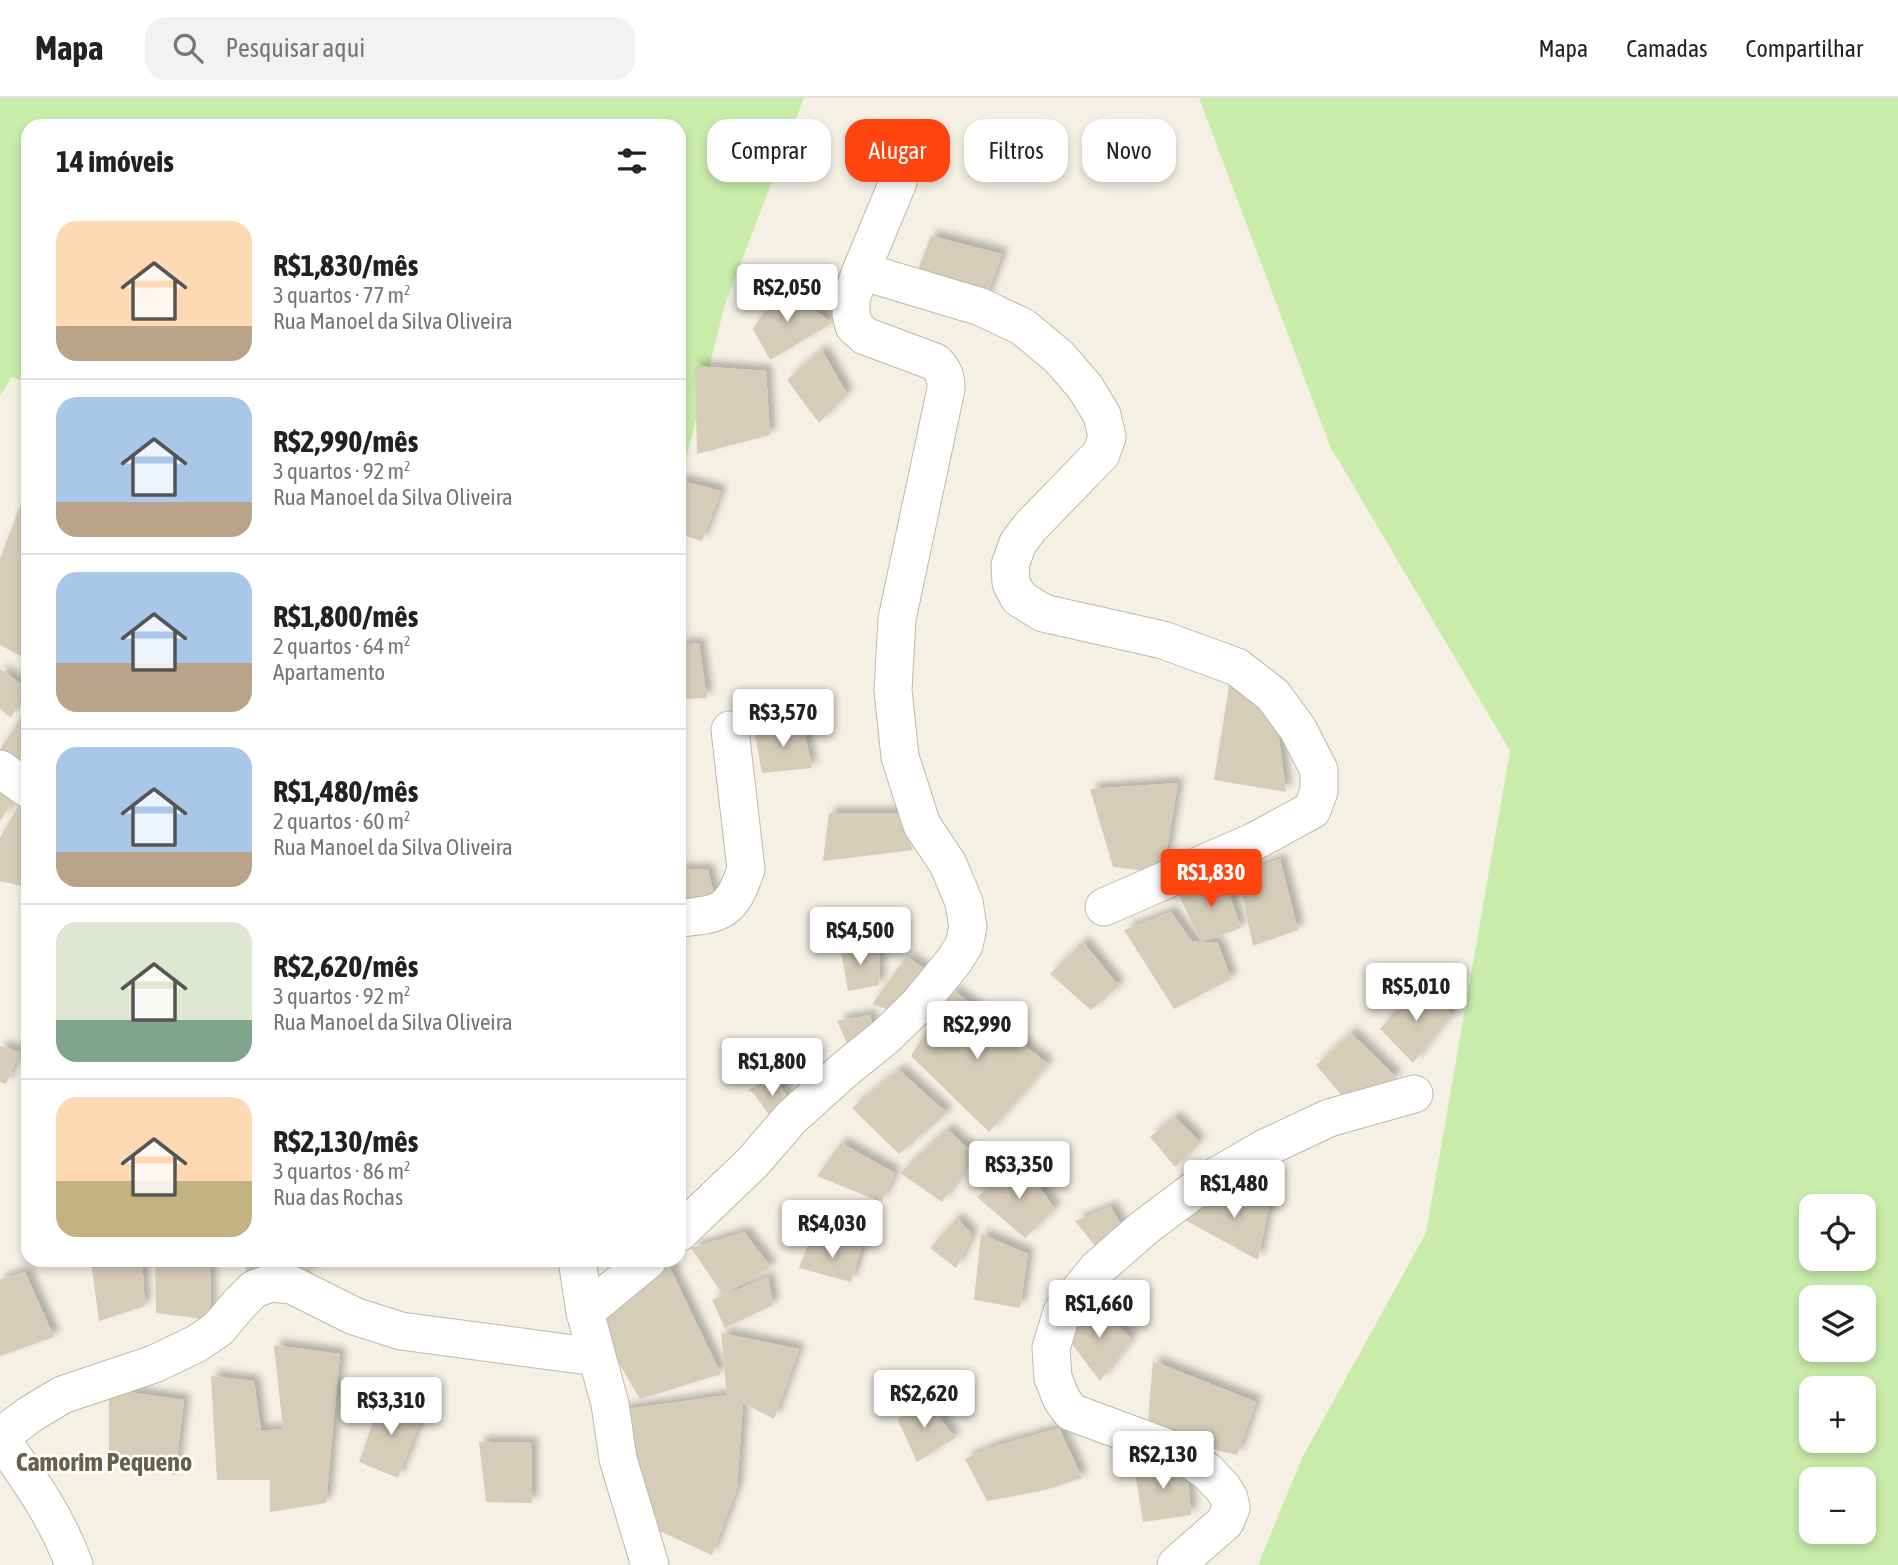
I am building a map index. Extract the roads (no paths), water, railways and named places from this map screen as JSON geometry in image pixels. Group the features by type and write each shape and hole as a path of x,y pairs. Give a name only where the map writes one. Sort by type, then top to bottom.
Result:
{"street":[{"path":"686,1226 753,1162 791,1118 919,1004 954,961 964,945 968,927 964,902 948,864 922,825 900,757 893,690 897,619 946,379 943,370 935,362 865,336 854,326 851,313 851,299 861,271 898,182"},
{"path":"861,271 981,307 1023,327 1059,357 1085,387 1102,415 1107,437 1101,454 1030,527 1018,543 1010,565 1012,583 1019,598 1043,613 1163,640 1237,667 1273,695 1298,729 1319,770 1319,791 1311,810 1255,841 1104,907"},
{"path":"686,918 708,916 727,907 740,888 746,869 730,730"},
{"path":"0,769 21,784"},
{"path":"1176,1565 1224,1522 1231,1508 1229,1498 1207,1471 1176,1451 1071,1412 1062,1400 1053,1378 1051,1348 1062,1312 1097,1269 1145,1227 1201,1185 1263,1149 1329,1118 1414,1094"},
{"path":"578,1267 584,1312 610,1404 618,1459 650,1565"},
{"path":"584,1312 639,1267"},
{"path":"74,1565 65,1538 0,1438 29,1415 62,1395 154,1364 196,1344 218,1329 254,1289 271,1283 292,1285 354,1316 401,1331 596,1357"}],"district":[{"name":"Camorim Pequeno","path":"104,1462"}]}
